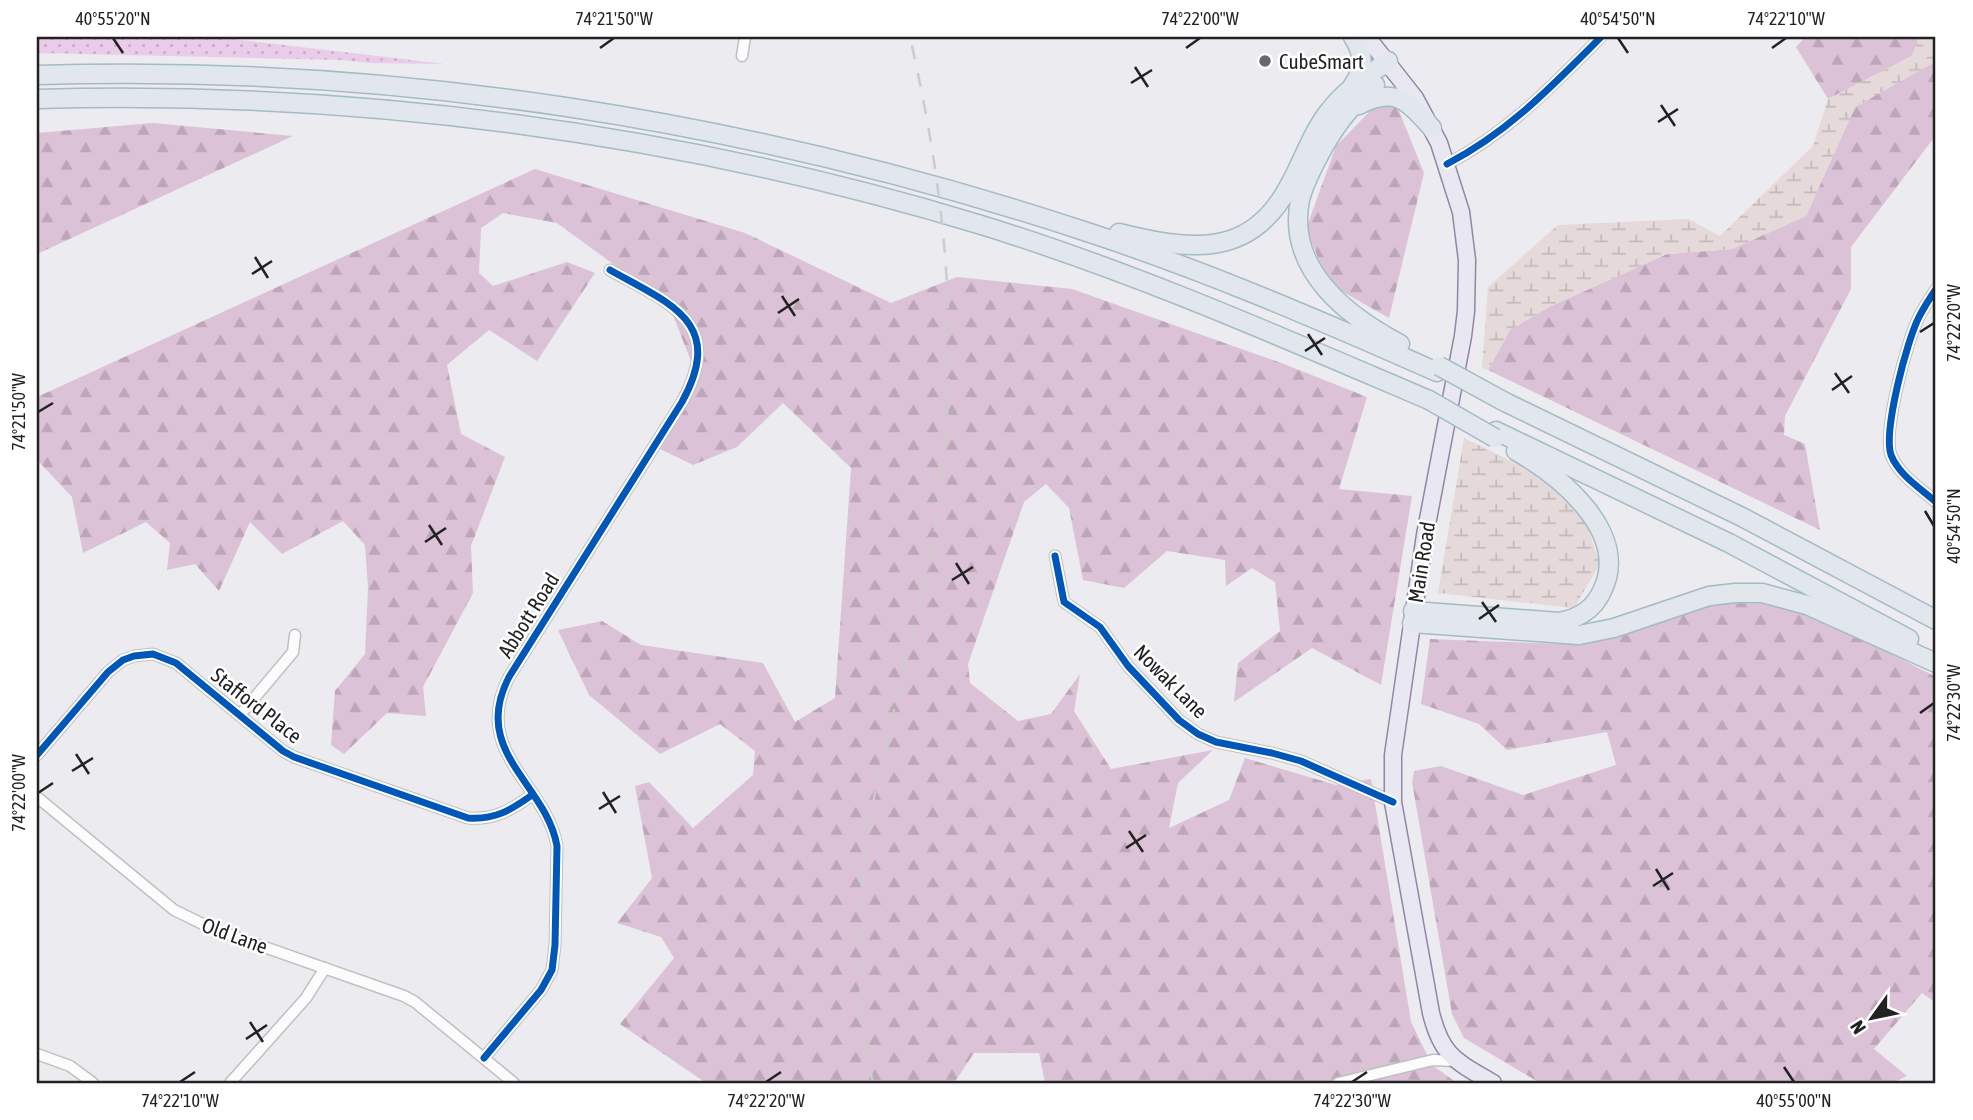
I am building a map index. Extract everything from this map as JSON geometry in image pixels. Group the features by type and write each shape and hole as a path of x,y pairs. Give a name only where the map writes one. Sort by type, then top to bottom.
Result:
{"highway":[{"path":"989,201 1168,244 1196,246 1219,243 1251,229 1278,205 1324,118 1359,77 1363,62 1353,37"},
{"path":"1349,90 1391,65"},
{"path":"1391,65 1342,117 1327,139 1303,188 1298,225 1308,264 1327,291 1353,315 1438,369"},
{"path":"37,75 264,77 384,85 527,101 631,117 773,145 887,172 989,201 1188,268 1438,369 1730,511 1936,620"},
{"path":"1342,117 1377,97 1393,96 1409,104 1432,128"},
{"path":"37,99 237,100 408,112 575,132 767,168 918,207 1032,242 1228,316 1429,400 1496,435 1729,543 1936,654"},
{"path":"1413,617 1559,622 1585,612 1603,590 1608,556 1600,531 1587,509 1546,470 1496,435"},
{"path":"1413,617 1579,635 1614,628 1709,596 1762,593 1807,605 1936,663"}],"main road":[{"name":"Main Road","path":"1367,37 1391,65 1432,128 1455,188 1465,236 1466,311 1413,617 1393,755 1393,802 1433,1021 1441,1045 1457,1061 1493,1083"}],"street":[{"path":"742,56 746,37"},
{"path":"1447,163 1471,152 1503,130 1601,37"},
{"name":"Abbott Road","path":"484,1058 541,990 548,979 554,957 556,846 551,822 510,761 501,738 498,713 506,683 682,402 693,381 698,363 693,333 684,317 670,304 610,270"},
{"path":"1936,289 1910,338 1890,420 1889,442 1891,456 1901,471 1936,502"},
{"name":"Nowak Lane","path":"1055,556 1064,602 1100,627 1128,666 1179,720 1198,734 1216,742 1272,752 1301,761 1393,802"},
{"path":"240,715 293,652 295,635"},
{"name":"Stafford Place","path":"37,755 108,671 122,660 140,655 159,655 170,660 294,757 456,815 493,818 532,796"},
{"name":"Old Lane","path":"37,797 174,910 213,929 388,990 415,1002 514,1083"},
{"path":"230,1083 306,999 324,968"},
{"path":"37,1054 70,1066 93,1083"},
{"path":"1338,1083 1433,1060 1457,1061"}],"shaded area":[{"path":"37,37 216,37 445,64 37,53"}],"green space":[{"path":"1805,37 1919,37 1912,56 1828,99 1796,47"},
{"path":"1919,37 1936,37 1936,61 1855,107 1806,216 1732,249 1667,254 1549,307 1510,330 1488,370 1482,368 1488,287 1558,225 1688,219 1720,236 1813,146 1828,99 1912,56"},
{"path":"1936,61 1936,135 1851,247 1851,289 1785,416 1784,435 1805,444 1820,530 1488,370 1510,330 1549,307 1667,254 1732,249 1806,216 1855,107"},
{"path":"1365,64 1399,111 1424,173 1389,318 1329,284 1306,229 1336,146 1371,110"},
{"path":"153,123 293,136 37,254 37,133"},
{"path":"535,169 745,233 891,303 957,277 1072,289 1284,364 1367,397 1339,489 1412,496 1381,685 1312,648 1234,702 1238,663 1280,631 1275,582 1252,568 1226,586 1225,560 1167,551 1124,588 1083,580 1069,508 1046,484 1024,502 968,664 970,683 1018,721 1051,714 1080,674 1074,711 1111,769 1213,750 1178,783 1169,828 1229,800 1245,758 1336,785 1371,779 1411,1022 1432,1065 1457,1083 1045,1083 1039,1053 974,1053 954,1083 706,1083 620,1024 674,958 661,937 617,923 652,878 635,786 649,782 693,828 753,775 755,751 720,724 660,754 589,695 558,630 602,621 641,645 763,663 795,722 835,698 851,468 783,403 737,447 693,465 654,446 696,374 669,305 557,223 503,213 481,228 479,273 493,286 567,262 595,273 537,361 489,330 447,365 461,434 505,457 471,546 473,593 423,687 426,716 387,713 344,754 331,745 335,691 365,654 368,588 365,545 343,521 282,554 250,522 219,591 195,564 167,570 170,543 146,522 83,553 72,497 37,462 37,397"},
{"path":"1464,438 1546,478 1583,514 1600,564 1574,608 1438,593"},
{"path":"1735,603 1775,604 1807,610 1936,677 1936,1003 1922,993 1874,1049 1907,1076 1892,1083 1540,1083 1464,1038 1452,1014 1412,782 1414,771 1441,766 1523,795 1616,765 1607,732 1507,750 1479,724 1421,704 1430,639 1562,644 1594,641 1697,608"}],"railway":[{"path":"873,1083 860,980 863,877 879,772 930,558 944,459 948,398 947,278 942,219 934,159 910,37"}],"cycle path":[{"path":"1447,164 1510,122 1548,90 1601,37"},
{"path":"484,1058 541,990 552,970 555,945 557,846 550,824 504,747 498,726 499,703 509,677 682,402 694,375 698,352 694,334 685,319 653,294 610,270"},
{"path":"1936,289 1919,317 1908,345 1893,407 1889,443 1891,455 1899,469 1936,502"},
{"path":"1055,556 1064,602 1100,627 1128,666 1179,720 1198,734 1216,742 1301,761 1393,802"},
{"path":"37,755 108,672 123,660 153,654 176,663 283,751 294,757 468,818 502,813 532,795"}],"place":[{"name":"CubeSmart","path":"1265,61"}]}
